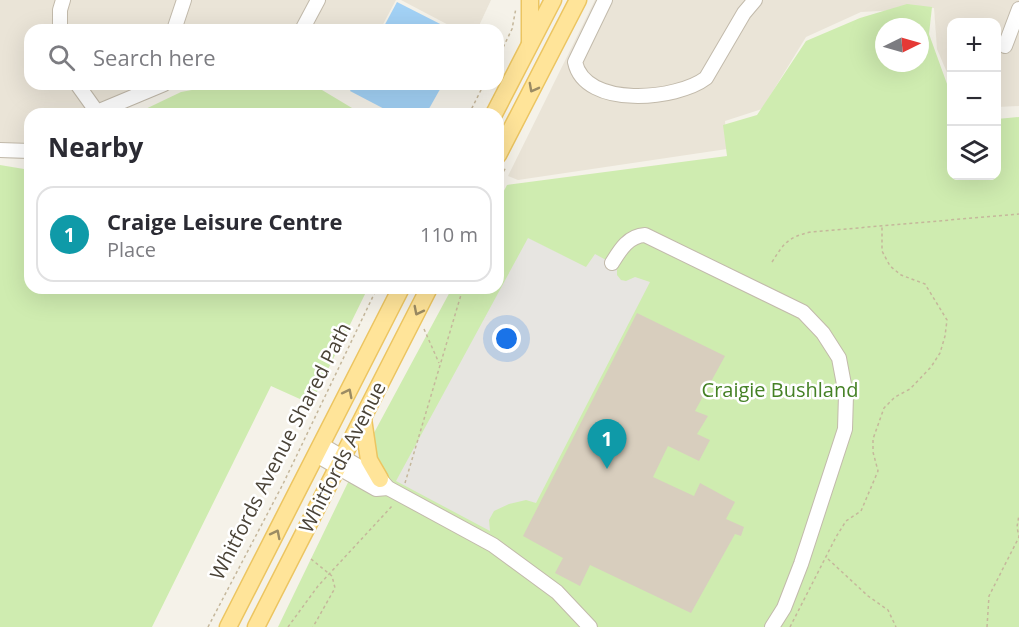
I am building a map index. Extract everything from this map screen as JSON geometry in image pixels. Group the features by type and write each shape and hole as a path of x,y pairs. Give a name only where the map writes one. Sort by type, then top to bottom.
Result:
{"main road":[{"path":"530,0 530,46"},
{"path":"497,108 554,0"},
{"path":"504,143 572,2"},
{"name":"Whitfords Avenue","path":"228,627 398,294"},
{"name":"Whitfords Avenue","path":"256,627 426,294"},
{"path":"363,419 369,460 389,487"}],"street":[{"path":"60,24 63,0"},
{"path":"176,24 184,0"},
{"path":"305,24 318,0"},
{"path":"605,0 574,59 581,77 610,94 623,96 641,96 688,89 706,78 740,19 755,0"},
{"path":"1005,46 1019,9"},
{"path":"81,90 92,108"},
{"path":"107,108 150,90"},
{"path":"0,150 24,151"},
{"path":"612,263 629,240 635,236 645,235 803,312 823,333 839,358 846,395 844,429 801,564 784,608 772,627"},
{"path":"319,450 493,545 557,592 590,627"}],"path":[{"path":"504,46 512,29 513,14"},
{"path":"471,108 481,90"},
{"path":"772,262 785,242 798,235 1019,214"},
{"path":"790,627 846,521 861,511 878,471 873,452 873,439 884,408 895,397 910,389 931,367 940,353 945,336 947,320 925,284 901,275 890,266 882,251 882,226"},
{"name":"Whitfords Avenue Shared Path","path":"208,627 283,484 375,294"},
{"path":"288,627 318,586 397,500 389,487 406,482 461,294"},
{"path":"423,327 440,365"},
{"path":"987,627 989,596 1018,537 1019,515"},
{"path":"826,558 868,596 888,610 896,627"},
{"path":"311,559 332,576 335,588 313,627"}],"shaded area":[{"path":"0,0 396,0 383,24 24,24 24,90 168,90 125,108 24,108 24,159 0,158"},
{"path":"401,0 491,0 480,24 447,24"},
{"path":"595,0 1019,0 1019,106 1001,107 1001,18 947,18 947,73 937,49 934,8 861,12 806,37 762,109 725,121 727,149 518,180 508,176"},
{"path":"528,238 586,267 595,254 617,266 617,275 621,280 626,281 635,277 650,282 536,503 526,500 494,511 489,520 490,531 396,481 498,294 504,294 504,282"}],"green space":[{"name":"Craigie Bushland","path":"907,4 932,7 929,34 947,84 947,180 1001,180 1001,119 1019,117 1019,627 278,627 354,470 449,294 504,294 504,191 507,185 727,156 723,125 757,115 806,41 860,18"},
{"path":"192,90 322,90 352,108 148,108 181,92"},
{"path":"0,165 24,169 24,294 365,294 311,404 271,386 152,627 0,627"}],"water":[{"path":"397,2 440,24 385,24"},
{"path":"440,90 429,108 383,108 350,91"}],"building":[{"path":"637,313 725,356 695,411 708,416 697,434 710,440 699,461 668,446 653,477 694,496 700,483 735,502 726,519 744,527 741,536 735,534 691,613 590,565 580,586 555,573 563,558 523,536"}],"place":[{"name":"Craige Leisure Centre","path":"607,469"}]}
